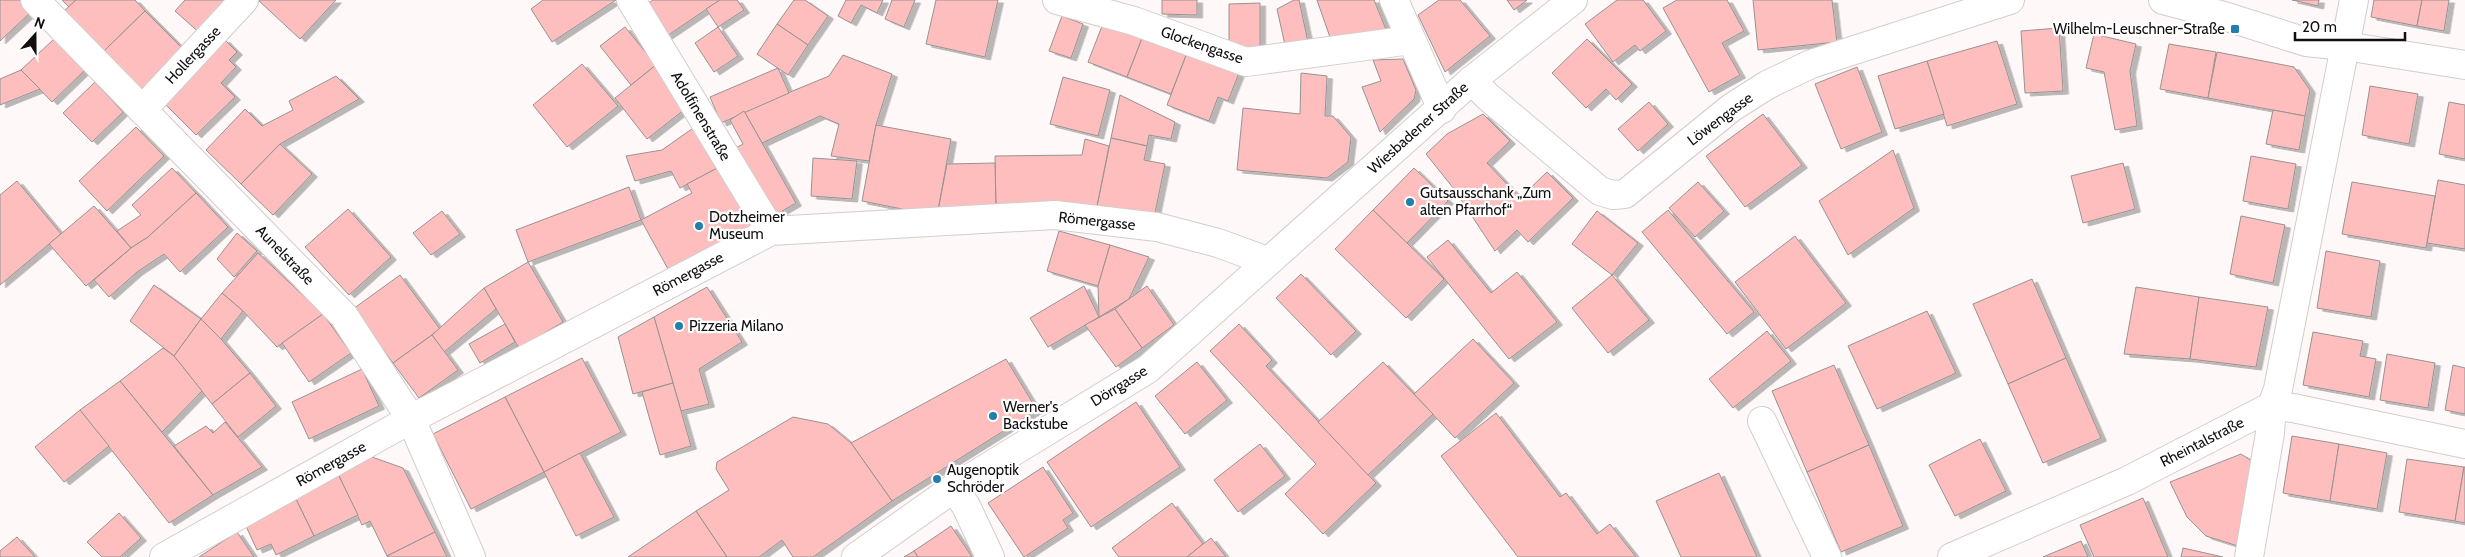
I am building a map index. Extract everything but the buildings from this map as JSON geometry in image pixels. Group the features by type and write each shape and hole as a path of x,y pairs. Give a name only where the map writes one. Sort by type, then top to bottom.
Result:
{"street":[{"name":"Aunelstraße","path":"35,0 344,316 411,419 471,557"},
{"name":"Hollergasse","path":"142,110 244,0"},
{"name":"Adolfinenstraße","path":"631,0 771,231"},
{"name":"Glockengasse","path":"1056,0 1134,21 1246,62 1411,40"},
{"path":"1394,0 1442,109"},
{"name":"Wiesbadener Straße","path":"1267,261 1442,109 1472,80 1573,0"},
{"name":"Löwengasse","path":"1472,80 1487,96 1600,191 1613,195 1625,194 1638,186 1731,108 1767,85 1811,64 2010,0"},
{"path":"2163,0 2224,16 2306,42 2345,46 2465,65"},
{"path":"2249,557 2270,433 2272,406 2278,390 2354,0"},
{"name":"Römergasse","path":"164,557 411,419 771,231 1055,215 1156,227 1218,243 1267,261"},
{"name":"Dörrgasse","path":"856,557 954,488 1148,369 1267,261"},
{"path":"2272,406 2293,408 2465,444"},
{"name":"Rheintalstraße","path":"1952,557 2127,480 2272,406"},
{"path":"1762,421 1827,557"},
{"path":"954,488 966,506 990,557"}],"place":[{"name":"Wilhelm-Leuschner-Straße","path":"2235,29"},
{"name":"Gutsausschank „Zum alten Pfarrhof“","path":"1410,202"},
{"name":"Dotzheimer Museum","path":"699,226"},
{"name":"Pizzeria Milano","path":"679,326"},
{"name":"Werner's Backstube","path":"993,416"},
{"name":"Augenoptik Schröder","path":"937,479"}]}
